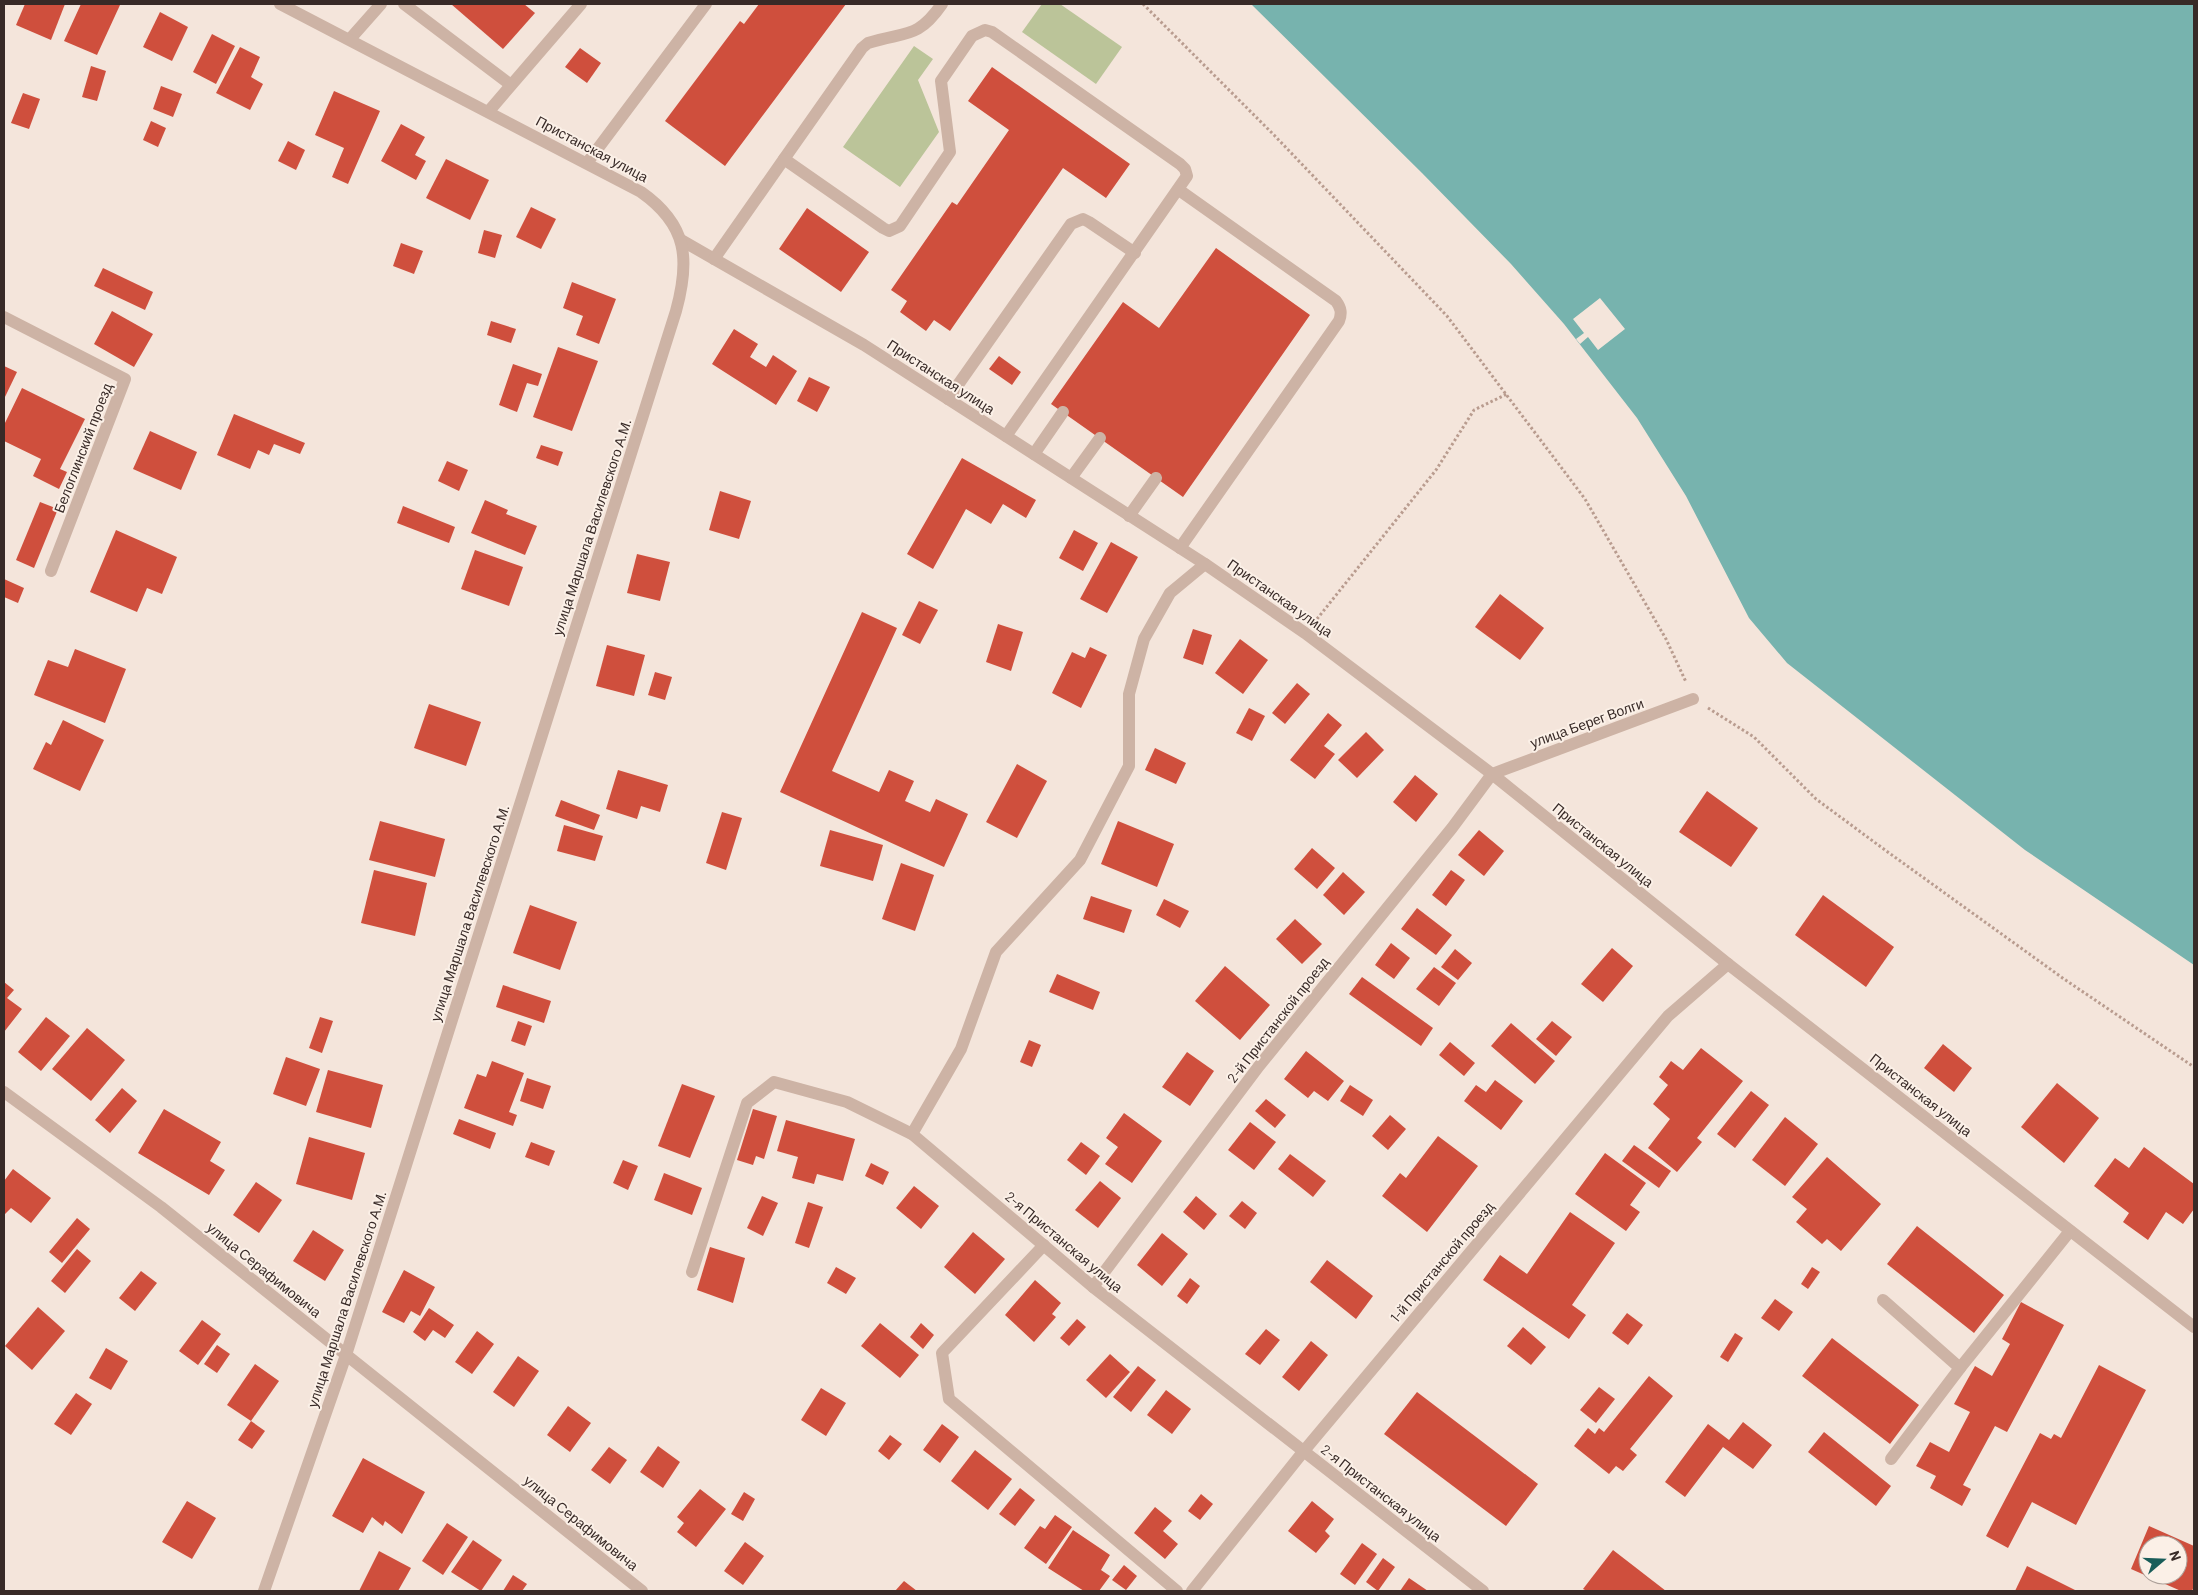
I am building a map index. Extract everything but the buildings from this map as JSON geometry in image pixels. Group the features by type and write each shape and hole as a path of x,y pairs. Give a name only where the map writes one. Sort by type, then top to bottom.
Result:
{"street":[{"name":"Пристанская улица","path":"280,4 489,111 654,201 675,224 682,240 864,345 1205,564 1305,633 1492,774 1728,964 2194,1327"},
{"path":"350,39 382,4"},
{"path":"404,4 511,85"},
{"path":"489,111 581,4"},
{"path":"587,163 706,4"},
{"path":"714,259 862,48 875,41 923,27 942,4"},
{"path":"784,159 883,228 889,231 900,226 950,152 941,81 972,36 986,30 992,32 1185,169 1187,176 1179,190 1006,436"},
{"path":"1179,190 1336,301 1340,306 1342,314 1339,321 1180,548"},
{"path":"948,399 1071,224 1083,219 1090,222 1135,254"},
{"name":"улица Маршала Василевского А.М.","path":"264,1591 346,1355 676,311 683,283 684,261 682,240"},
{"name":"Белоглинский проезд","path":"4,317 125,379 51,571"},
{"path":"1034,454 1063,412"},
{"path":"1071,478 1100,438"},
{"path":"1129,516 1156,478"},
{"path":"912,1134 961,1050 996,952 1080,860 1129,766 1129,694 1144,639 1170,592 1205,564"},
{"name":"улица Берег Волги","path":"1492,774 1693,699"},
{"name":"2-й Пристанской проезд","path":"1094,1288 1259,1066 1446,835 1492,774"},
{"name":"1-й Пристанской проезд","path":"1192,1591 1303,1452 1668,1016 1728,964"},
{"name":"2-я Пристанская улица","path":"692,1272 747,1103 774,1082 847,1102 912,1134 1094,1288 1483,1591"},
{"name":"улица Серафимовича","path":"4,1092 161,1207 642,1591"},
{"path":"1891,1459 1960,1368 2070,1231"},
{"path":"1044,1245 942,1353 949,1399 1177,1591"},
{"path":"1882,1300 1960,1368"}],"path":[{"path":"1143,4 1274,135 1447,316 1586,499 1666,639 1693,699 1754,737 1816,799 1884,850 2064,978 2194,1067"},
{"path":"1305,633 1436,470 1474,410 1508,394"}],"green space":[{"path":"1042,4 1060,4 1122,47 1096,84 1022,32"},
{"path":"914,46 933,59 918,80 939,132 900,187 843,147"}],"water":[{"path":"1251,4 2194,4 2194,965 2025,850 1787,663 1749,618 1686,496 1637,418 1564,324 1511,264 1422,173"}],"pier":[{"path":"1600,298 1625,329 1598,350 1588,337 1580,344 1576,339 1584,333 1573,319"}]}
